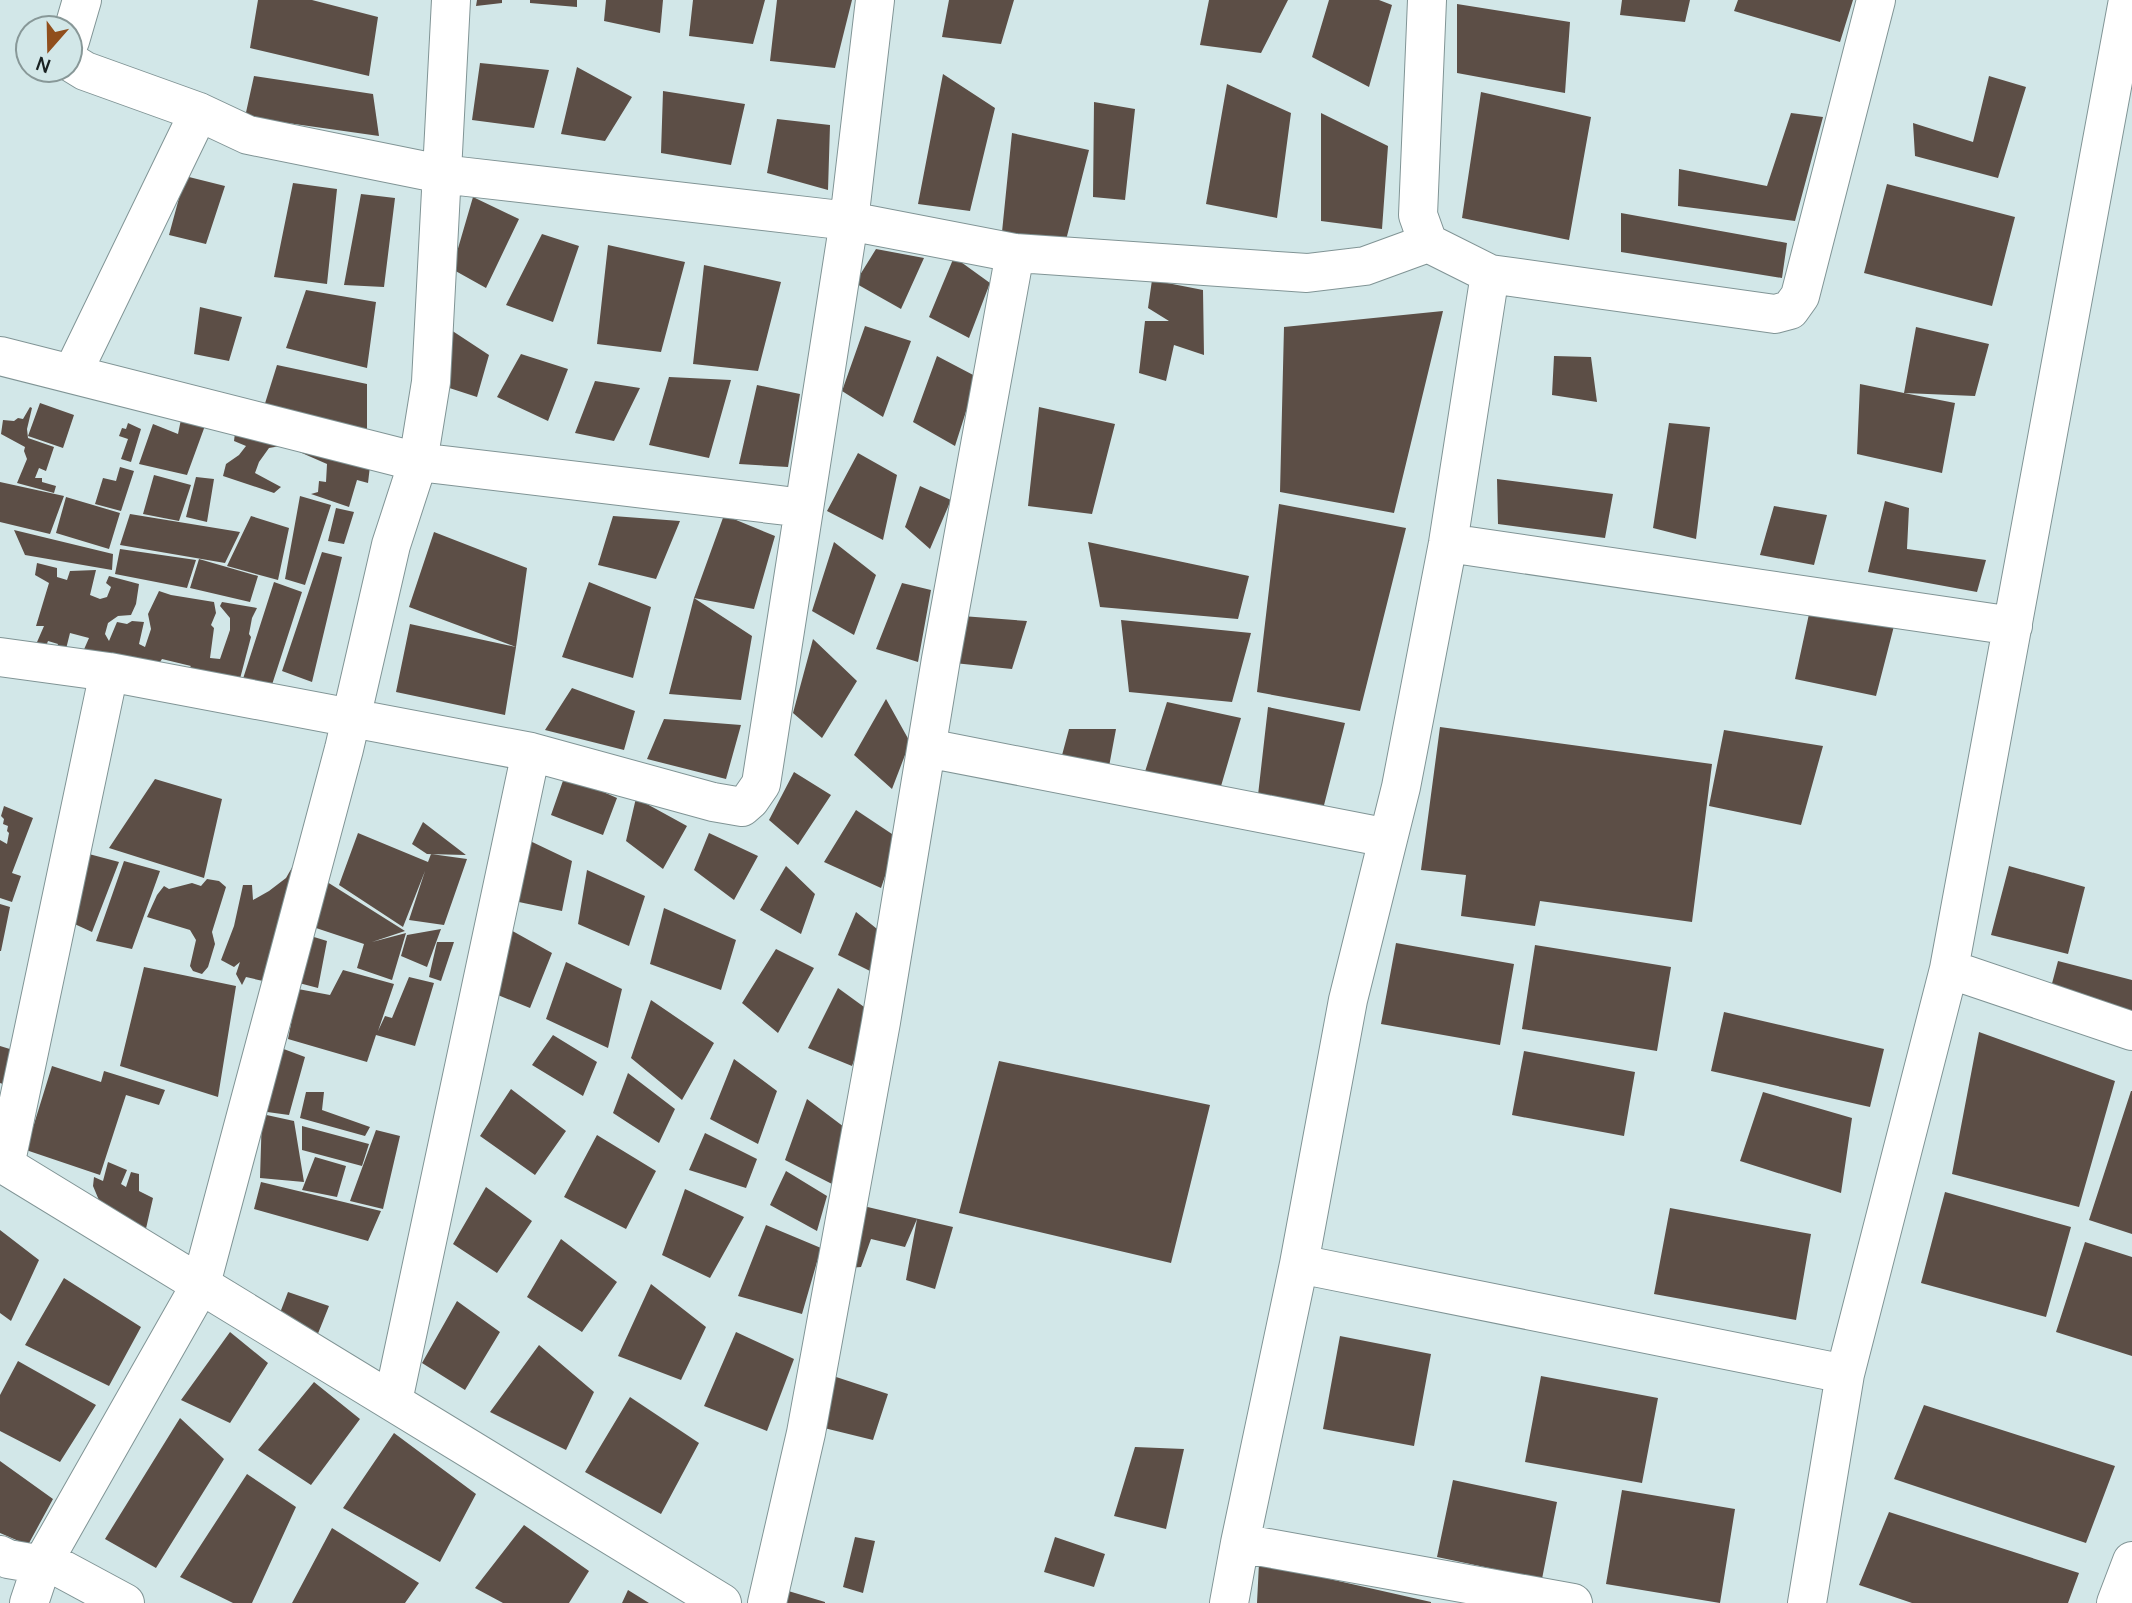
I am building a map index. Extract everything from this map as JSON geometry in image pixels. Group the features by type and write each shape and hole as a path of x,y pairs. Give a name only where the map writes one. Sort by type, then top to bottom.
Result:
{"street":[{"path":"29,1603 42,1564 201,1284 341,762 391,545 418,462 431,382 451,0"},
{"path":"0,657 109,672 531,752 713,802 742,807 761,784 849,221 875,0"},
{"path":"1427,0 1418,215 1428,243 1490,274 1775,314 1790,310 1800,296 1876,0"},
{"path":"1807,1603 1845,1374 1949,969 2013,626 2117,150 2128,0"},
{"path":"84,70 199,112 248,135 441,174 849,221 1015,253 1307,273 1365,266 1428,243"},
{"path":"72,374 199,112"},
{"path":"767,1603 806,1433 881,1022 1015,253"},
{"path":"1229,1603 1299,1264 1348,1000 1401,787 1448,543 1490,274"},
{"path":"0,356 418,462 804,508"},
{"path":"1448,543 2013,626"},
{"path":"109,672 3,1164 722,1603"},
{"path":"927,748 1388,838"},
{"path":"393,1401 531,752"},
{"path":"1949,969 2132,1031"},
{"path":"1299,1264 1845,1374"},
{"path":"1240,1543 1573,1603"},
{"path":"0,1555 8,1559 60,1568 125,1603"},
{"path":"2116,1603 2132,1561"}],"building":[{"path":"258,0 312,0 378,17 369,76 250,48"},
{"path":"477,0 502,0 502,3 476,6"},
{"path":"530,0 577,0 577,7 530,3"},
{"path":"606,0 663,0 660,33 604,21"},
{"path":"693,0 765,0 753,44 689,36"},
{"path":"777,0 852,0 835,68 770,61"},
{"path":"949,0 1014,0 1001,44 942,37"},
{"path":"1209,0 1288,0 1261,53 1200,45"},
{"path":"1329,0 1379,0 1392,5 1369,87 1312,57"},
{"path":"1622,0 1690,0 1685,22 1620,15"},
{"path":"1738,0 1853,0 1840,42 1734,11"},
{"path":"1457,4 1570,22 1565,93 1457,73"},
{"path":"480,63 549,70 534,128 472,120"},
{"path":"577,67 632,97 605,141 561,134"},
{"path":"943,74 995,108 970,211 918,204"},
{"path":"254,76 373,94 379,136 245,117"},
{"path":"1989,76 2026,87 1998,178 1915,156 1913,123 1973,142"},
{"path":"1227,84 1291,113 1277,218 1206,204"},
{"path":"663,91 745,104 731,165 661,153"},
{"path":"1481,92 1591,117 1569,240 1462,218"},
{"path":"1094,102 1135,109 1125,200 1093,197"},
{"path":"1321,113 1388,146 1382,229 1321,221"},
{"path":"1791,113 1823,117 1795,221 1678,206 1679,169 1767,186"},
{"path":"777,119 830,125 828,190 767,173"},
{"path":"1012,133 1089,150 1066,240 1002,232"},
{"path":"185,176 225,186 206,244 169,235"},
{"path":"293,183 337,189 327,284 274,277"},
{"path":"1887,184 2015,217 1992,306 1864,273"},
{"path":"361,194 395,198 384,287 344,285"},
{"path":"473,197 519,219 486,288 452,269"},
{"path":"1621,213 1787,243 1782,278 1621,252"},
{"path":"542,234 579,246 553,322 506,305"},
{"path":"608,245 685,262 661,352 597,344"},
{"path":"876,249 924,258 901,309 855,283"},
{"path":"954,257 990,283 969,338 929,317"},
{"path":"704,265 781,282 758,371 693,364"},
{"path":"1152,280 1203,290 1204,355 1174,345 1166,381 1139,373 1145,321 1169,321 1148,308"},
{"path":"306,290 376,302 367,368 286,348"},
{"path":"200,307 242,317 229,361 194,354"},
{"path":"1443,311 1394,513 1280,492 1284,327"},
{"path":"865,326 911,341 883,417 842,391"},
{"path":"1916,327 1989,344 1975,396 1904,393"},
{"path":"451,330 489,355 477,397 431,382"},
{"path":"521,354 568,369 548,421 497,397"},
{"path":"937,356 977,377 955,446 913,422"},
{"path":"1554,356 1591,357 1597,402 1552,395"},
{"path":"277,365 367,384 367,432 262,413"},
{"path":"669,377 731,380 709,458 649,445"},
{"path":"595,381 640,388 614,441 575,433"},
{"path":"1860,384 1955,403 1942,473 1857,454"},
{"path":"757,385 800,394 788,467 739,464"},
{"path":"40,403 74,415 63,448 28,436"},
{"path":"184,405 210,412 187,475 139,464 153,424 178,434"},
{"path":"30,407 28,438 54,447 46,471 39,468 35,478 42,478 42,482 56,486 54,493 17,483 27,459 25,447 1,434 3,420 23,419"},
{"path":"1039,407 1115,424 1092,514 1028,506"},
{"path":"128,423 141,429 131,462 121,459 128,439 119,436"},
{"path":"1669,423 1710,427 1696,539 1653,528"},
{"path":"236,425 286,445 269,448 255,473 281,487 274,493 223,476 226,464 246,446 234,441"},
{"path":"295,450 370,466 368,483 357,480 349,507 311,494 318,492 319,481 326,482 327,464"},
{"path":"858,453 897,475 883,540 827,511"},
{"path":"120,467 134,471 121,511 95,504 103,478 116,481"},
{"path":"154,475 191,485 179,521 143,514"},
{"path":"196,477 214,479 207,522 186,517"},
{"path":"1497,479 1613,494 1605,538 1498,524"},
{"path":"0,482 64,496 50,534 0,522"},
{"path":"920,486 951,500 930,549 905,527"},
{"path":"300,496 331,505 305,585 285,579"},
{"path":"66,497 120,513 109,549 56,533"},
{"path":"1885,501 1909,508 1907,549 1986,560 1977,592 1868,572"},
{"path":"1279,504 1406,528 1360,711 1257,692"},
{"path":"1774,506 1827,515 1814,565 1760,555"},
{"path":"336,508 354,512 344,544 328,541"},
{"path":"130,514 240,532 225,563 120,545"},
{"path":"724,515 775,536 754,609 694,598"},
{"path":"251,516 289,528 278,580 227,566"},
{"path":"613,516 680,521 656,579 598,565"},
{"path":"14,530 113,554 112,570 25,555"},
{"path":"434,532 527,568 516,647 409,607"},
{"path":"834,542 876,575 854,635 812,611"},
{"path":"1088,542 1249,576 1238,619 1100,607"},
{"path":"120,549 196,560 187,588 115,574"},
{"path":"322,552 342,557 312,682 282,671"},
{"path":"199,559 258,576 250,602 190,588"},
{"path":"37,563 57,568 57,577 67,580 70,571 96,570 90,595 100,599 107,597 111,587 106,583 109,576 139,584 131,615 118,616 108,623 105,634 109,641 117,622 144,622 139,644 145,647 151,629 148,614 159,591 214,602 216,613 211,625 214,628 210,658 220,659 230,630 230,618 220,606 222,602 257,608 252,618 249,634 251,637 237,690 183,675 191,666 162,659 153,673 82,654 89,638 70,633 63,661 53,657 58,644 48,641 43,654 34,649 44,626 36,626 49,583 35,575"},
{"path":"274,582 302,592 269,694 241,685"},
{"path":"589,582 651,607 633,678 562,657"},
{"path":"902,583 931,590 918,662 876,649"},
{"path":"694,598 752,636 741,700 669,694"},
{"path":"1809,614 1894,626 1876,696 1795,679"},
{"path":"962,616 1027,621 1012,669 954,663"},
{"path":"1121,620 1251,633 1232,702 1129,692"},
{"path":"410,624 516,647 505,715 396,692"},
{"path":"813,639 857,681 822,738 793,713"},
{"path":"572,688 635,711 624,750 545,730"},
{"path":"886,699 910,742 892,789 854,755"},
{"path":"1167,702 1241,718 1219,793 1143,778"},
{"path":"1268,707 1345,723 1322,813 1257,804"},
{"path":"664,719 741,725 726,779 647,759"},
{"path":"1440,727 1712,764 1692,922 1540,901 1535,926 1461,916 1466,875 1421,870"},
{"path":"1069,729 1116,729 1108,772 1061,759"},
{"path":"1724,730 1823,746 1801,825 1709,806"},
{"path":"794,772 831,795 798,845 769,820"},
{"path":"565,775 617,798 603,835 551,815"},
{"path":"155,779 222,799 204,878 109,848"},
{"path":"636,798 687,826 663,869 626,841"},
{"path":"4,806 33,818 12,873 21,876 12,902 0,898 0,840 7,844 9,833 1,816"},
{"path":"856,810 898,838 881,888 824,862"},
{"path":"423,822 466,855 427,854 412,844"},
{"path":"358,833 428,862 431,854 467,859 444,925 409,920 425,871 403,927 339,885"},
{"path":"709,833 758,856 734,900 694,870"},
{"path":"528,840 572,861 562,911 514,901"},
{"path":"89,854 119,862 92,932 68,921"},
{"path":"298,857 263,981 246,977 242,985 236,974 240,962 234,967 221,960 234,926 243,885 252,885 253,900 286,878"},
{"path":"124,861 160,871 132,949 96,941"},
{"path":"786,866 815,894 801,934 760,910"},
{"path":"2009,866 2085,887 2068,954 1991,935"},
{"path":"587,870 645,896 629,946 578,924"},
{"path":"316,875 405,931 372,942 406,933 392,980 357,968 364,944 301,923"},
{"path":"207,879 219,881 226,887 212,932 215,944 208,967 202,974 193,971 190,966 196,940 190,930 147,917 164,886 169,889 192,883 201,886"},
{"path":"0,904 10,907 1,951 0,951"},
{"path":"664,908 736,940 721,990 650,964"},
{"path":"856,912 882,933 874,973 838,955"},
{"path":"507,928 552,953 530,1008 493,993"},
{"path":"441,929 427,967 401,956 407,935"},
{"path":"301,933 327,941 318,988 299,983"},
{"path":"437,942 454,942 441,981 429,977"},
{"path":"1396,943 1514,964 1500,1045 1381,1024"},
{"path":"1535,945 1671,967 1657,1051 1522,1029"},
{"path":"776,949 814,968 778,1033 742,1003"},
{"path":"2058,961 2132,980 2132,1012 2050,991"},
{"path":"566,962 622,989 608,1048 546,1019"},
{"path":"144,967 236,986 218,1097 120,1066"},
{"path":"343,970 394,984 378,1031 385,1016 392,1018 409,977 434,983 415,1046 376,1035 367,1062 288,1039 298,989 330,995"},
{"path":"838,988 871,1012 852,1066 808,1048"},
{"path":"651,1000 714,1043 682,1100 631,1058"},
{"path":"1724,1012 1884,1049 1870,1107 1711,1071"},
{"path":"1979,1032 2115,1081 2079,1207 1952,1174"},
{"path":"553,1035 597,1062 583,1096 532,1065"},
{"path":"0,1046 23,1053 11,1087 0,1083"},
{"path":"281,1048 305,1057 289,1115 260,1111"},
{"path":"1524,1051 1635,1072 1624,1136 1512,1115"},
{"path":"734,1059 777,1091 758,1144 710,1119"},
{"path":"999,1061 1210,1105 1171,1263 959,1213"},
{"path":"52,1066 101,1082 104,1071 165,1090 159,1105 126,1095 100,1175 26,1150"},
{"path":"628,1073 675,1109 659,1143 613,1113"},
{"path":"511,1089 566,1131 535,1175 480,1136"},
{"path":"2132,1091 2132,1234 2089,1220"},
{"path":"306,1092 324,1092 322,1110 370,1127 365,1136 300,1118"},
{"path":"1763,1092 1852,1118 1841,1193 1740,1161"},
{"path":"807,1099 848,1130 832,1184 785,1160"},
{"path":"262,1114 294,1121 304,1182 260,1178"},
{"path":"302,1126 369,1144 362,1166 302,1150"},
{"path":"376,1130 400,1136 383,1209 350,1201"},
{"path":"705,1133 757,1159 746,1188 689,1170"},
{"path":"597,1135 656,1171 626,1229 564,1197"},
{"path":"315,1157 346,1166 337,1197 302,1190"},
{"path":"108,1162 127,1170 121,1184 126,1187 131,1172 139,1174 139,1191 153,1198 142,1246 101,1205 93,1186 94,1177 103,1181"},
{"path":"786,1171 827,1196 817,1231 770,1205"},
{"path":"261,1182 381,1211 368,1241 254,1209"},
{"path":"486,1187 532,1221 497,1273 453,1244"},
{"path":"685,1189 744,1217 710,1278 662,1255"},
{"path":"1945,1192 2071,1227 2046,1317 1921,1283"},
{"path":"859,1205 953,1227 935,1289 906,1280 917,1219 905,1247 871,1239 861,1267 848,1268"},
{"path":"1670,1208 1811,1234 1796,1320 1654,1294"},
{"path":"766,1225 821,1248 802,1314 738,1296"},
{"path":"0,1230 39,1260 11,1321 0,1313"},
{"path":"561,1239 617,1282 582,1332 527,1297"},
{"path":"2085,1242 2132,1257 2132,1356 2056,1332"},
{"path":"64,1278 141,1327 109,1386 25,1345"},
{"path":"651,1284 706,1327 681,1380 618,1356"},
{"path":"288,1292 329,1306 317,1336 278,1318"},
{"path":"457,1301 500,1332 465,1390 422,1363"},
{"path":"230,1332 268,1363 230,1423 181,1400"},
{"path":"736,1332 794,1359 767,1431 704,1406"},
{"path":"1340,1336 1431,1354 1414,1446 1323,1429"},
{"path":"539,1345 594,1392 566,1450 490,1412"},
{"path":"18,1361 96,1405 60,1462 0,1431 0,1395"},
{"path":"827,1374 888,1394 873,1440 816,1426"},
{"path":"1541,1376 1658,1398 1642,1483 1525,1462"},
{"path":"314,1382 360,1419 311,1485 258,1450"},
{"path":"630,1397 699,1443 661,1514 585,1472"},
{"path":"1924,1405 2115,1466 2086,1543 1894,1479"},
{"path":"180,1418 224,1459 156,1568 105,1539"},
{"path":"394,1433 476,1494 440,1562 343,1508"},
{"path":"1135,1447 1184,1449 1166,1529 1114,1516"},
{"path":"0,1461 53,1499 28,1545 0,1533"},
{"path":"247,1474 296,1507 252,1603 233,1603 180,1577"},
{"path":"1453,1480 1557,1502 1542,1579 1437,1557"},
{"path":"1622,1490 1735,1509 1720,1603 1606,1584"},
{"path":"1889,1512 2079,1573 2068,1603 1912,1603 1859,1585"},
{"path":"524,1525 589,1571 569,1603 503,1603 475,1588"},
{"path":"332,1528 419,1583 405,1603 292,1603"},
{"path":"855,1537 875,1541 863,1593 843,1587"},
{"path":"1055,1537 1105,1554 1094,1587 1044,1572"},
{"path":"1259,1563 1431,1602 1431,1603 1257,1603"},
{"path":"628,1590 649,1603 622,1603"},
{"path":"785,1590 825,1602 825,1603 781,1603"}]}
